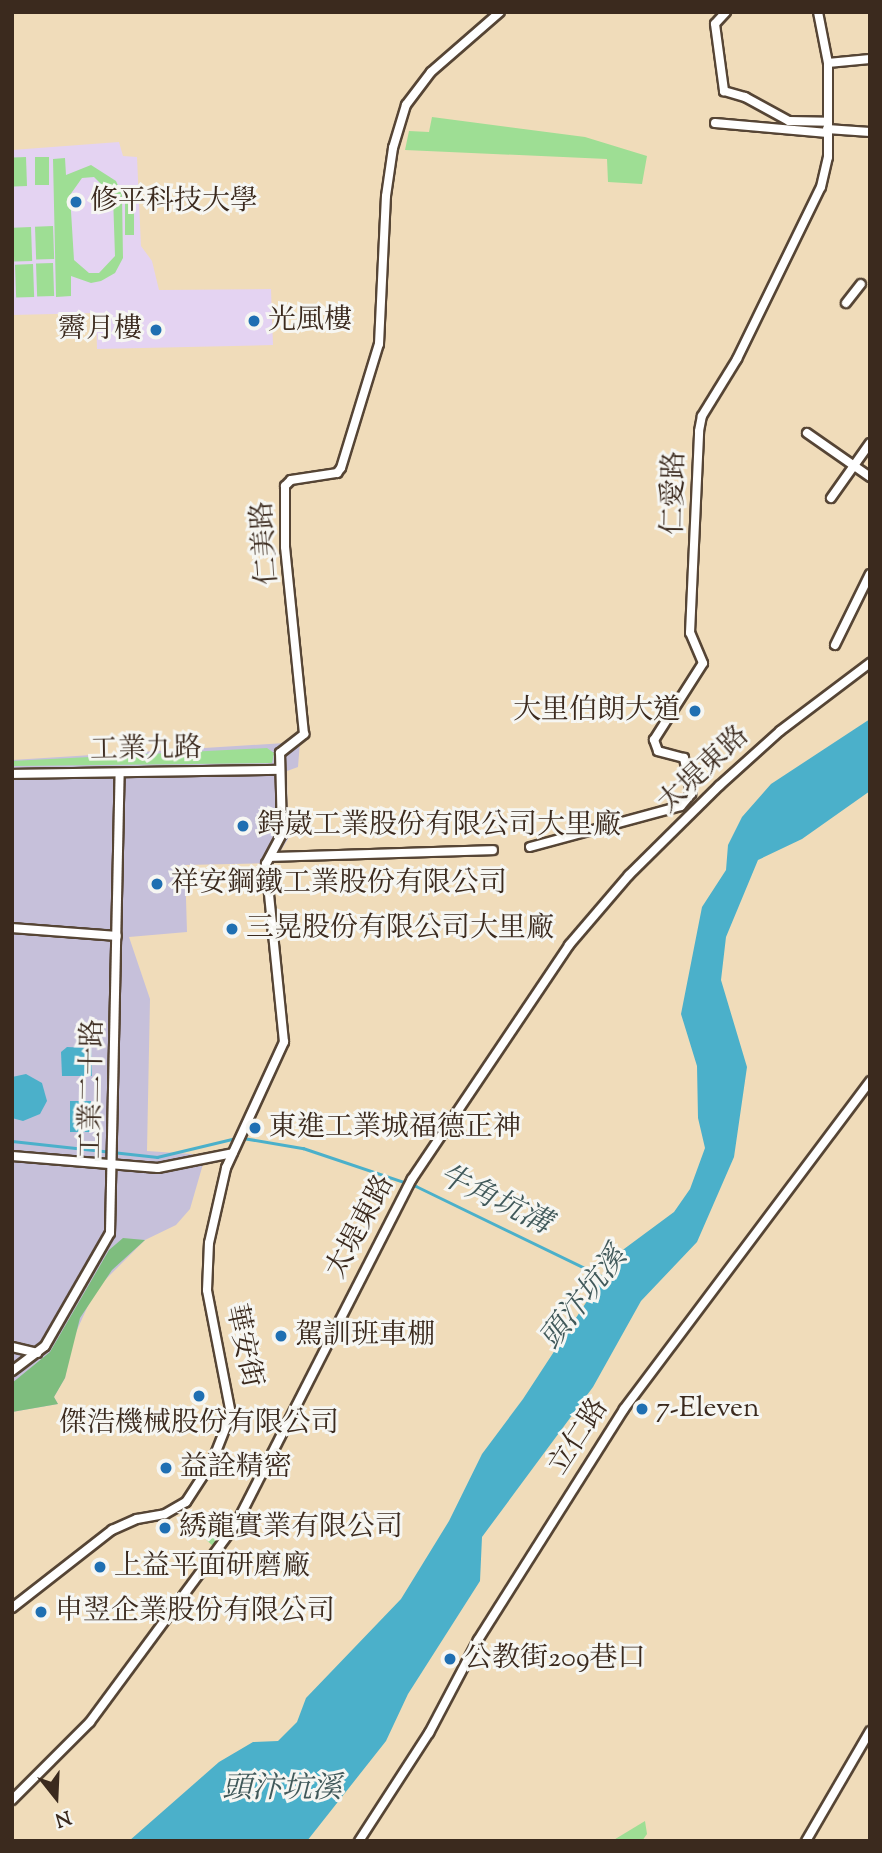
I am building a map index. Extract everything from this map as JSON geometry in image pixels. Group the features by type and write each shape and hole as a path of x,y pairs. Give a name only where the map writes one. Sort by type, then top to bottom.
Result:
{"street":[{"name":"仁美路","path":"279,770 281,751 300,741 304,734 285,547 285,486 291,480 337,473 341,468 379,344 386,196 393,148 406,105 431,72 500,12"},
{"path":"726,12 715,24 724,91 745,97 789,121 828,128"},
{"name":"仁愛路","path":"530,847 681,806 691,794 688,763 658,751 654,740 703,663 691,633 699,432 702,416 737,359 806,225 821,187 828,128 828,63 818,12"},
{"path":"828,63 870,59"},
{"path":"715,123 870,132"},
{"path":"846,303 861,284"},
{"path":"807,433 870,477"},
{"path":"831,498 870,443"},
{"path":"835,645 870,574"},
{"name":"太堤東路","path":"12,1800 90,1722 236,1524 412,1179 523,1009 617,887 780,730 870,663"},
{"name":"工業九路","path":"12,774 279,770"},
{"path":"279,770 282,834 271,857 493,850"},
{"name":"工業二十路","path":"12,1371 37,1353 110,1233 116,1143 120,773"},
{"name":"華安街","path":"12,1608 112,1530 178,1508 212,1462 233,1407 212,1317 208,1253 240,1134 284,1042 266,864 271,857"},
{"path":"12,928 117,936"},
{"name":"立仁路","path":"359,1841 429,1733 478,1640 624,1409 870,1081"},
{"path":"12,1156 171,1167 235,1150"},
{"path":"12,1347 37,1353"},
{"path":"806,1841 870,1731"}],"shaded area":[{"name":"修平科技大學","path":"119,142 123,156 137,157 141,246 152,261 159,290 271,289 273,345 97,349 96,313 12,315 12,150"},
{"path":"300,742 298,767 287,771 288,839 273,863 185,865 187,932 129,937 150,999 147,1151 192,1154 203,1164 190,1209 176,1225 145,1240 95,1290 73,1339 65,1378 54,1397 58,1404 12,1412 12,760"}],"green space":[{"path":"432,117 585,137 647,156 642,184 608,182 607,159 405,150 409,131 429,132"},
{"path":"13,157 26,157 27,186 14,186"},
{"path":"35,157 49,157 49,185 35,185"},
{"path":"65,158 66,175 91,165 116,181 122,195 123,258 115,273 101,281 91,283 71,276 71,296 56,297 53,159","holes":["94,177 113,196 115,256 99,273 89,273 74,260 70,195 82,178"]},
{"path":"125,199 134,199 134,235 125,235"},
{"path":"53,226 54,259 36,260 35,227"},
{"path":"31,227 32,261 14,262 13,228"},
{"path":"53,263 54,296 37,297 36,264"},
{"path":"33,264 34,297 16,298 15,265"},
{"path":"267,748 274,753 272,763 12,766 12,761"},
{"path":"123,1238 145,1240 112,1270 80,1318 65,1378 54,1397 58,1404 12,1412 12,1383 50,1352 109,1250"},
{"path":"211,1510 231,1517 214,1547 201,1535"},
{"path":"645,1821 647,1834 642,1841 612,1841"}],"water":[{"name":"頭汴坑溪","path":"870,719 870,791 802,839 758,860 726,937 721,980 747,1067 734,1157 697,1242 641,1301 593,1387 482,1537 480,1581 408,1694 386,1741 307,1841 129,1841 219,1762 253,1742 278,1741 297,1722 306,1698 401,1599 449,1521 482,1454 523,1399 606,1272 624,1249 674,1212 690,1189 705,1148 698,1118 697,1066 681,1014 702,907 726,870 728,845 742,817 771,784"},
{"path":"67,1047 91,1048 92,1076 62,1076 61,1052"},
{"path":"26,1074 42,1083 47,1101 40,1114 23,1121 12,1118 12,1077"},
{"path":"70,1101 91,1101 91,1132 70,1132"}],"waterway":[{"name":"牛角坑溝","path":"12,1141 157,1157 236,1138"},
{"name":"牛角坑溝","path":"243,1138 303,1148 416,1186 603,1277"}],"place":[{"name":"修平科技大學","path":"76,202"},
{"name":"光風樓","path":"254,321"},
{"name":"霽月樓","path":"156,330"},
{"name":"大里伯朗大道","path":"695,711"},
{"name":"鍀崴工業股份有限公司大里廠","path":"243,826"},
{"name":"祥安鋼鐵工業股份有限公司","path":"157,884"},
{"name":"三晃股份有限公司大里廠","path":"232,929"},
{"name":"東進工業城福德正神","path":"255,1128"},
{"name":"駕訓班車棚","path":"281,1336"},
{"name":"傑浩機械股份有限公司","path":"199,1396"},
{"name":"7-Eleven","path":"642,1409"},
{"name":"益詮精密","path":"166,1468"},
{"name":"綉龍實業有限公司","path":"165,1528"},
{"name":"上益平面研磨廠","path":"100,1567"},
{"name":"申翌企業股份有限公司","path":"41,1612"},
{"name":"公教街209巷口","path":"450,1659"}]}
